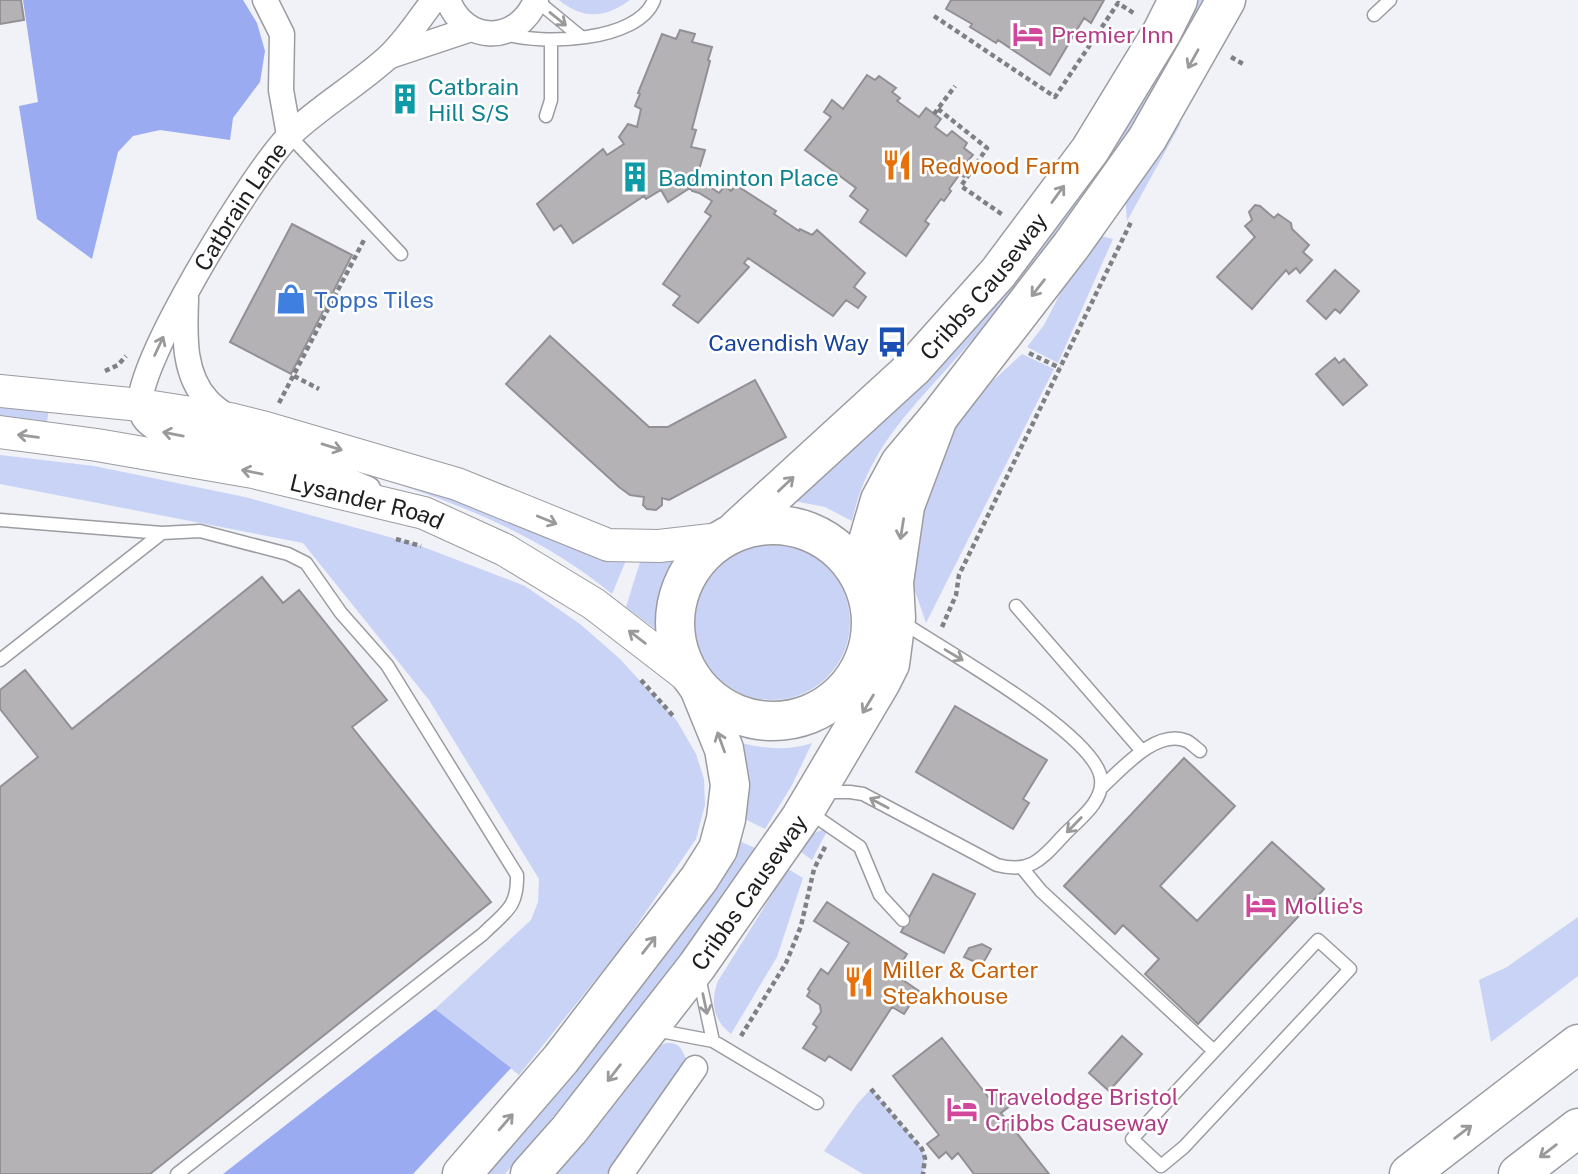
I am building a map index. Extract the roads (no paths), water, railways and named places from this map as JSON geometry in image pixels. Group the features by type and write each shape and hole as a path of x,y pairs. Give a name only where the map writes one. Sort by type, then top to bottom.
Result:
{"main road":[{"name":"Cribbs Causeway","path":"863,580 880,500 900,463 1071,246 1147,139 1226,0"},
{"name":"Cribbs Causeway","path":"728,535 913,368 998,273 1090,150 1170,16"},
{"name":"Cribbs Causeway","path":"530,1174 569,1129 819,811 890,664 896,618 894,582 905,506 938,418"},
{"path":"863,580 873,618 870,647 859,673 837,698 815,713 770,722 739,716 695,684 676,642 677,597 689,569 728,535 768,523 805,529 843,552 896,618"},
{"name":"Cribbs Causeway","path":"462,1174 561,1059 699,879 718,849 726,819 730,785 724,749 695,684"},
{"path":"1409,1174 1578,1044"},
{"path":"1518,1174 1578,1128"}],"street":[{"name":"Catbrain Lane","path":"140,405 151,365 187,291 254,181 289,135 281,90 282,34 265,0"},
{"path":"289,135 389,57 434,0"},
{"path":"448,0 460,21 471,29 486,33 502,33 523,21 536,0"},
{"path":"389,57 471,29"},
{"name":"Catbrain Lane","path":"187,291 185,329 192,379 207,401 230,419"},
{"name":"Lysander Road","path":"0,391 140,405 230,419 457,484 608,545 659,546 728,535"},
{"path":"140,405 144,421 159,431 294,457 424,513"},
{"name":"Lysander Road","path":"0,432 97,445 253,472 424,513 505,550 594,604 695,684"},
{"path":"621,1174 695,1068"}],"lane":[{"path":"536,0 580,37"},
{"path":"502,33 517,38 551,41 580,37 629,26 650,10 654,0"},
{"path":"1374,15 1391,0"},
{"path":"546,116 551,100 551,41"},
{"path":"289,135 401,254"},
{"path":"0,520 162,533 200,531 288,554 306,564 341,613 387,665 517,874 513,905 483,934 177,1174"},
{"path":"0,660 162,533"},
{"path":"1016,606 1142,751"},
{"path":"896,618 1001,683 1047,716 1099,769 1101,788"},
{"path":"903,920 885,904 863,851 819,811 850,792 863,794 997,866 1023,869 1037,862 1088,810 1101,788 1142,751 1159,741 1178,739 1187,741 1200,751"},
{"path":"1023,869 1041,891 1214,1051"},
{"path":"1318,940 1350,969 1184,1147 1161,1166 1132,1139 1214,1051 1318,940"},
{"path":"697,966 713,1041"},
{"path":"648,1029 713,1041 817,1103"}],"place":[{"name":"Premier Inn","path":"1028,34"},
{"name":"Catbrain Hill S/S","path":"405,99"},
{"name":"Redwood Farm","path":"897,165"},
{"name":"Badminton Place","path":"635,177"},
{"name":"Topps Tiles","path":"291,299"},
{"name":"Cavendish Way","path":"892,342"},
{"name":"Mollie's","path":"1261,905"},
{"name":"Miller & Carter Steakhouse","path":"859,982"},
{"name":"Travelodge Bristol Cribbs Causeway","path":"962,1109"}]}
